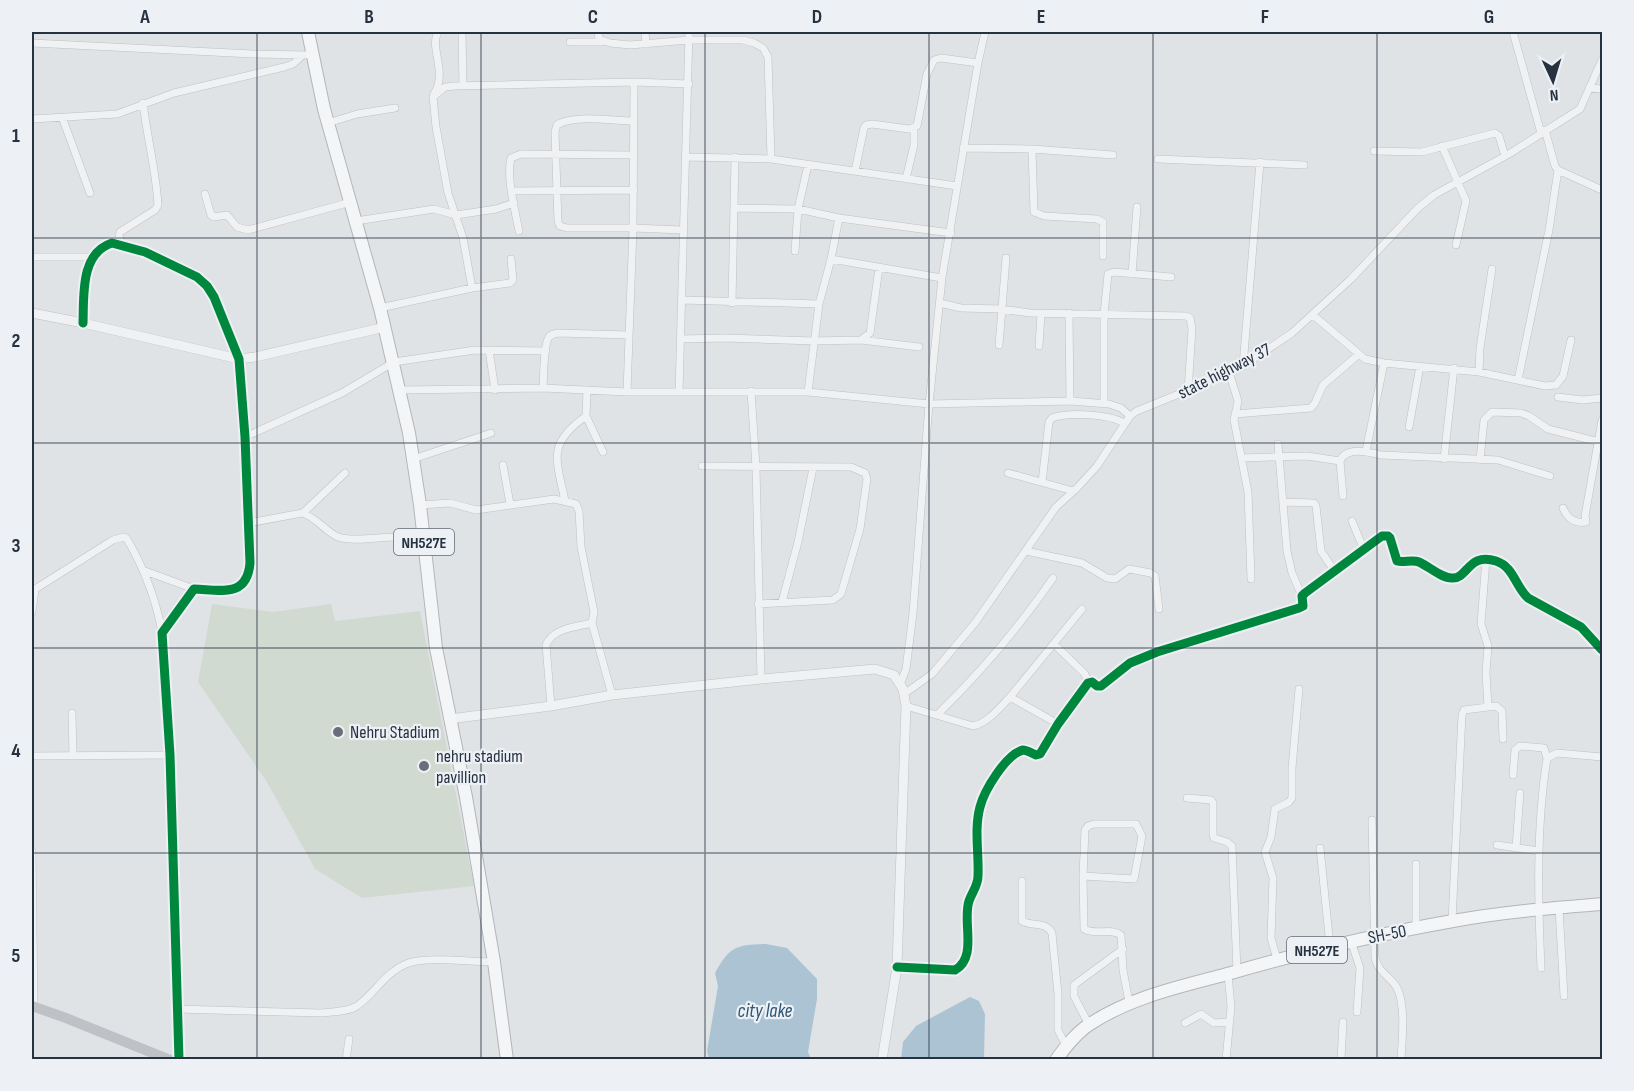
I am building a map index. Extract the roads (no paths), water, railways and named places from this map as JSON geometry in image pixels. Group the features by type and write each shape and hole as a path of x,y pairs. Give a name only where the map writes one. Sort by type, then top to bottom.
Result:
{"highway":[{"name":"NH527E","path":"308,32 307,54 351,202 400,390 420,505 436,648 466,797 494,962 507,1059"},
{"name":"SH-50","path":"1056,1059 1089,1024 1130,1002 1175,987 1330,946 1452,921 1538,909 1602,904"}],"main road":[{"path":"33,1006 170,1059"}],"street":[{"path":"438,32 435,40 439,81 433,96 435,118 448,193 463,238 472,288"},
{"path":"462,32 463,86"},
{"path":"598,32 599,39 603,42"},
{"path":"645,32 646,44"},
{"path":"679,392 689,32"},
{"path":"901,682 906,669 913,613 928,404 942,278 985,32"},
{"path":"1513,32 1555,166 1558,170 1602,190"},
{"path":"570,42 646,44 689,40 743,40 763,48 768,57 771,159"},
{"path":"32,43 254,54 307,54"},
{"path":"32,119 117,114 174,93 284,67 293,64 307,54"},
{"path":"906,179 914,145 914,129 919,118 927,74 934,60 941,58 978,63"},
{"name":"state highway 37","path":"904,694 922,682 940,665 975,623 1056,507 1096,466 1130,416 1243,366 1275,346 1313,315 1351,279 1418,208 1434,195 1505,156 1580,109 1602,60"},
{"path":"433,96 445,87 463,86 634,82 689,84"},
{"path":"627,392 634,190 634,82"},
{"path":"1589,88 1602,89"},
{"path":"122,245 120,232 155,210 158,205 155,168 147,136 143,103"},
{"path":"328,123 357,114 395,108"},
{"path":"62,117 90,194"},
{"path":"633,121 564,120 557,125 555,132 558,222 562,228 682,230"},
{"path":"855,171 866,125 914,129"},
{"path":"1374,151 1417,153 1495,133 1499,136 1505,156"},
{"path":"1442,146 1466,201 1456,245"},
{"path":"963,148 1032,149 1113,155"},
{"path":"1032,149 1034,212 1044,216 1097,219 1103,222 1103,256"},
{"path":"519,231 512,191 511,158 521,154 633,155"},
{"path":"686,157 771,159 957,186"},
{"path":"732,303 735,157"},
{"path":"1158,159 1304,165"},
{"path":"1243,366 1260,162"},
{"path":"795,251 798,209 808,165"},
{"path":"1518,380 1549,230 1558,170"},
{"path":"512,191 634,190"},
{"path":"205,194 211,215 214,217 227,215 237,227 248,230 351,202"},
{"path":"356,221 434,209 456,215 496,209 514,203"},
{"path":"734,207 798,209 840,218 951,233"},
{"path":"1132,274 1137,207"},
{"path":"808,392 819,304 840,218"},
{"path":"83,323 85,281 93,257 106,244 122,245 155,257 197,277 207,286 214,297 239,359 246,452 249,575 243,585 231,590 194,589 145,571"},
{"path":"32,256 93,257"},
{"path":"999,345 1006,258"},
{"path":"380,308 472,288 510,283 513,280 511,259"},
{"path":"831,259 942,278"},
{"path":"861,340 870,333 879,268"},
{"path":"1479,372 1492,269"},
{"path":"1104,403 1104,314 1108,274 1171,277"},
{"path":"682,300 819,304"},
{"path":"940,303 961,308 1001,309 1041,314 1178,315 1190,318 1192,329 1188,391"},
{"path":"32,313 239,359 385,327"},
{"path":"1069,313 1070,401"},
{"path":"1039,346 1041,314"},
{"path":"1313,315 1365,359 1384,363 1454,368 1545,386 1556,385 1563,376 1571,340"},
{"path":"543,388 549,338 558,333 629,335"},
{"path":"680,339 861,340 919,347"},
{"path":"245,437 342,393 394,362 489,350 546,351"},
{"path":"489,350 495,390"},
{"path":"1235,414 1311,408 1316,403 1323,385 1358,355"},
{"path":"1366,451 1384,363"},
{"path":"1409,427 1420,366"},
{"path":"1444,459 1454,368"},
{"path":"1229,372 1238,401 1234,420 1248,492 1251,579"},
{"path":"400,390 543,388 627,392 808,392 928,404 1070,401 1116,405 1130,416"},
{"path":"587,390 586,416 603,452"},
{"path":"752,391 761,679"},
{"path":"1558,397 1583,400 1602,398"},
{"path":"1480,459 1484,420 1492,412 1521,412 1548,429 1599,442"},
{"path":"1042,482 1049,422 1052,418 1099,415 1109,416 1124,423"},
{"path":"565,501 559,475 558,445 573,425 586,416"},
{"path":"1563,508 1565,514 1578,524 1586,522 1585,516 1602,420"},
{"path":"413,459 491,433"},
{"path":"1088,683 1092,682 1096,686 1101,686 1130,663 1157,652 1303,606 1302,596 1290,564 1278,444"},
{"path":"1343,496 1340,461 1342,456 1346,453 1366,451 1381,455 1498,460 1550,476"},
{"path":"1241,458 1307,456 1340,461"},
{"path":"502,465 510,504"},
{"path":"702,466 851,467 865,473 867,479 860,529 841,594 833,600 758,604"},
{"path":"782,602 798,542 813,468"},
{"path":"303,513 345,473"},
{"path":"1008,473 1074,491"},
{"path":"420,505 450,503 476,510 544,499 576,504 579,511 581,547 594,612 592,623 612,695"},
{"path":"1283,502 1314,503 1321,551 1335,572"},
{"path":"249,523 303,513 344,539 395,537"},
{"path":"1352,521 1364,550"},
{"path":"1302,596 1382,536 1388,536 1397,561 1418,561 1450,579 1458,578 1476,561 1486,559 1508,567 1528,598 1581,627 1602,650"},
{"path":"32,612 33,591 119,538 127,539 145,571 160,618 162,633 170,755 179,1059"},
{"path":"1026,551 1082,563 1107,578 1115,579 1129,569 1152,573 1155,576 1159,609"},
{"path":"1486,559 1481,624 1488,646 1486,672 1488,707"},
{"path":"937,715 978,674 1033,608 1053,578"},
{"path":"162,633 194,589"},
{"path":"906,706 966,724 979,724 1010,697 1082,609"},
{"path":"551,706 546,645 548,639 552,634 592,623"},
{"path":"1054,644 1085,674 1088,683"},
{"path":"449,719 551,706 612,695 761,679 875,669 894,675 901,682 906,706 897,967 882,1059"},
{"path":"897,967 955,970 964,962 968,951 969,902 977,885 977,836 980,807 985,794 1005,762 1026,750 1036,755 1040,754 1058,724 1088,683"},
{"path":"1277,959 1271,938 1273,878 1265,852 1271,837 1275,809 1292,798 1299,689"},
{"path":"1010,697 1058,724"},
{"path":"1452,921 1464,710 1496,706 1502,711 1503,739"},
{"path":"72,713 73,756"},
{"path":"1513,775 1517,747 1544,748 1547,758 1539,851 1538,909 1541,968"},
{"path":"1547,758 1557,753 1602,757"},
{"path":"32,756 170,755"},
{"path":"1516,848 1520,793"},
{"path":"1187,798 1211,800 1213,803 1213,835 1232,846 1233,972 1226,1059"},
{"path":"1372,820 1376,964 1397,988 1399,995 1403,1021 1401,1059"},
{"path":"1083,876 1134,879 1142,836 1136,824 1088,826 1085,830 1083,876 1084,929 1094,933 1119,932 1123,939 1123,970 1130,1002"},
{"path":"1497,845 1539,851"},
{"path":"1320,848 1330,946"},
{"path":"32,851 33,1006"},
{"path":"1416,864 1416,929"},
{"path":"1022,881 1022,921 1045,926 1052,933 1058,994 1058,1030 1066,1046"},
{"path":"1559,908 1564,996"},
{"path":"1352,941 1359,968 1357,1012"},
{"path":"1089,1024 1074,996 1074,985 1123,949"},
{"path":"177,1009 321,1013 339,1011 356,1006 396,969 407,963 494,962"},
{"path":"1185,1023 1201,1014 1214,1023 1230,1022"},
{"path":"1341,1059 1343,1022"},
{"path":"346,1059 349,1039"}],"water":[{"name":"city lake","path":"766,944 787,948 817,979 817,999 808,1052 811,1059 709,1059 707,1051 718,986 715,973 725,957 735,949 747,945"},
{"path":"970,997 979,1001 985,1014 984,1059 901,1059 903,1042 916,1026"}],"place":[{"name":"Nehru Stadium","path":"338,732"},
{"name":"nehru stadium pavillion","path":"424,766"}]}
